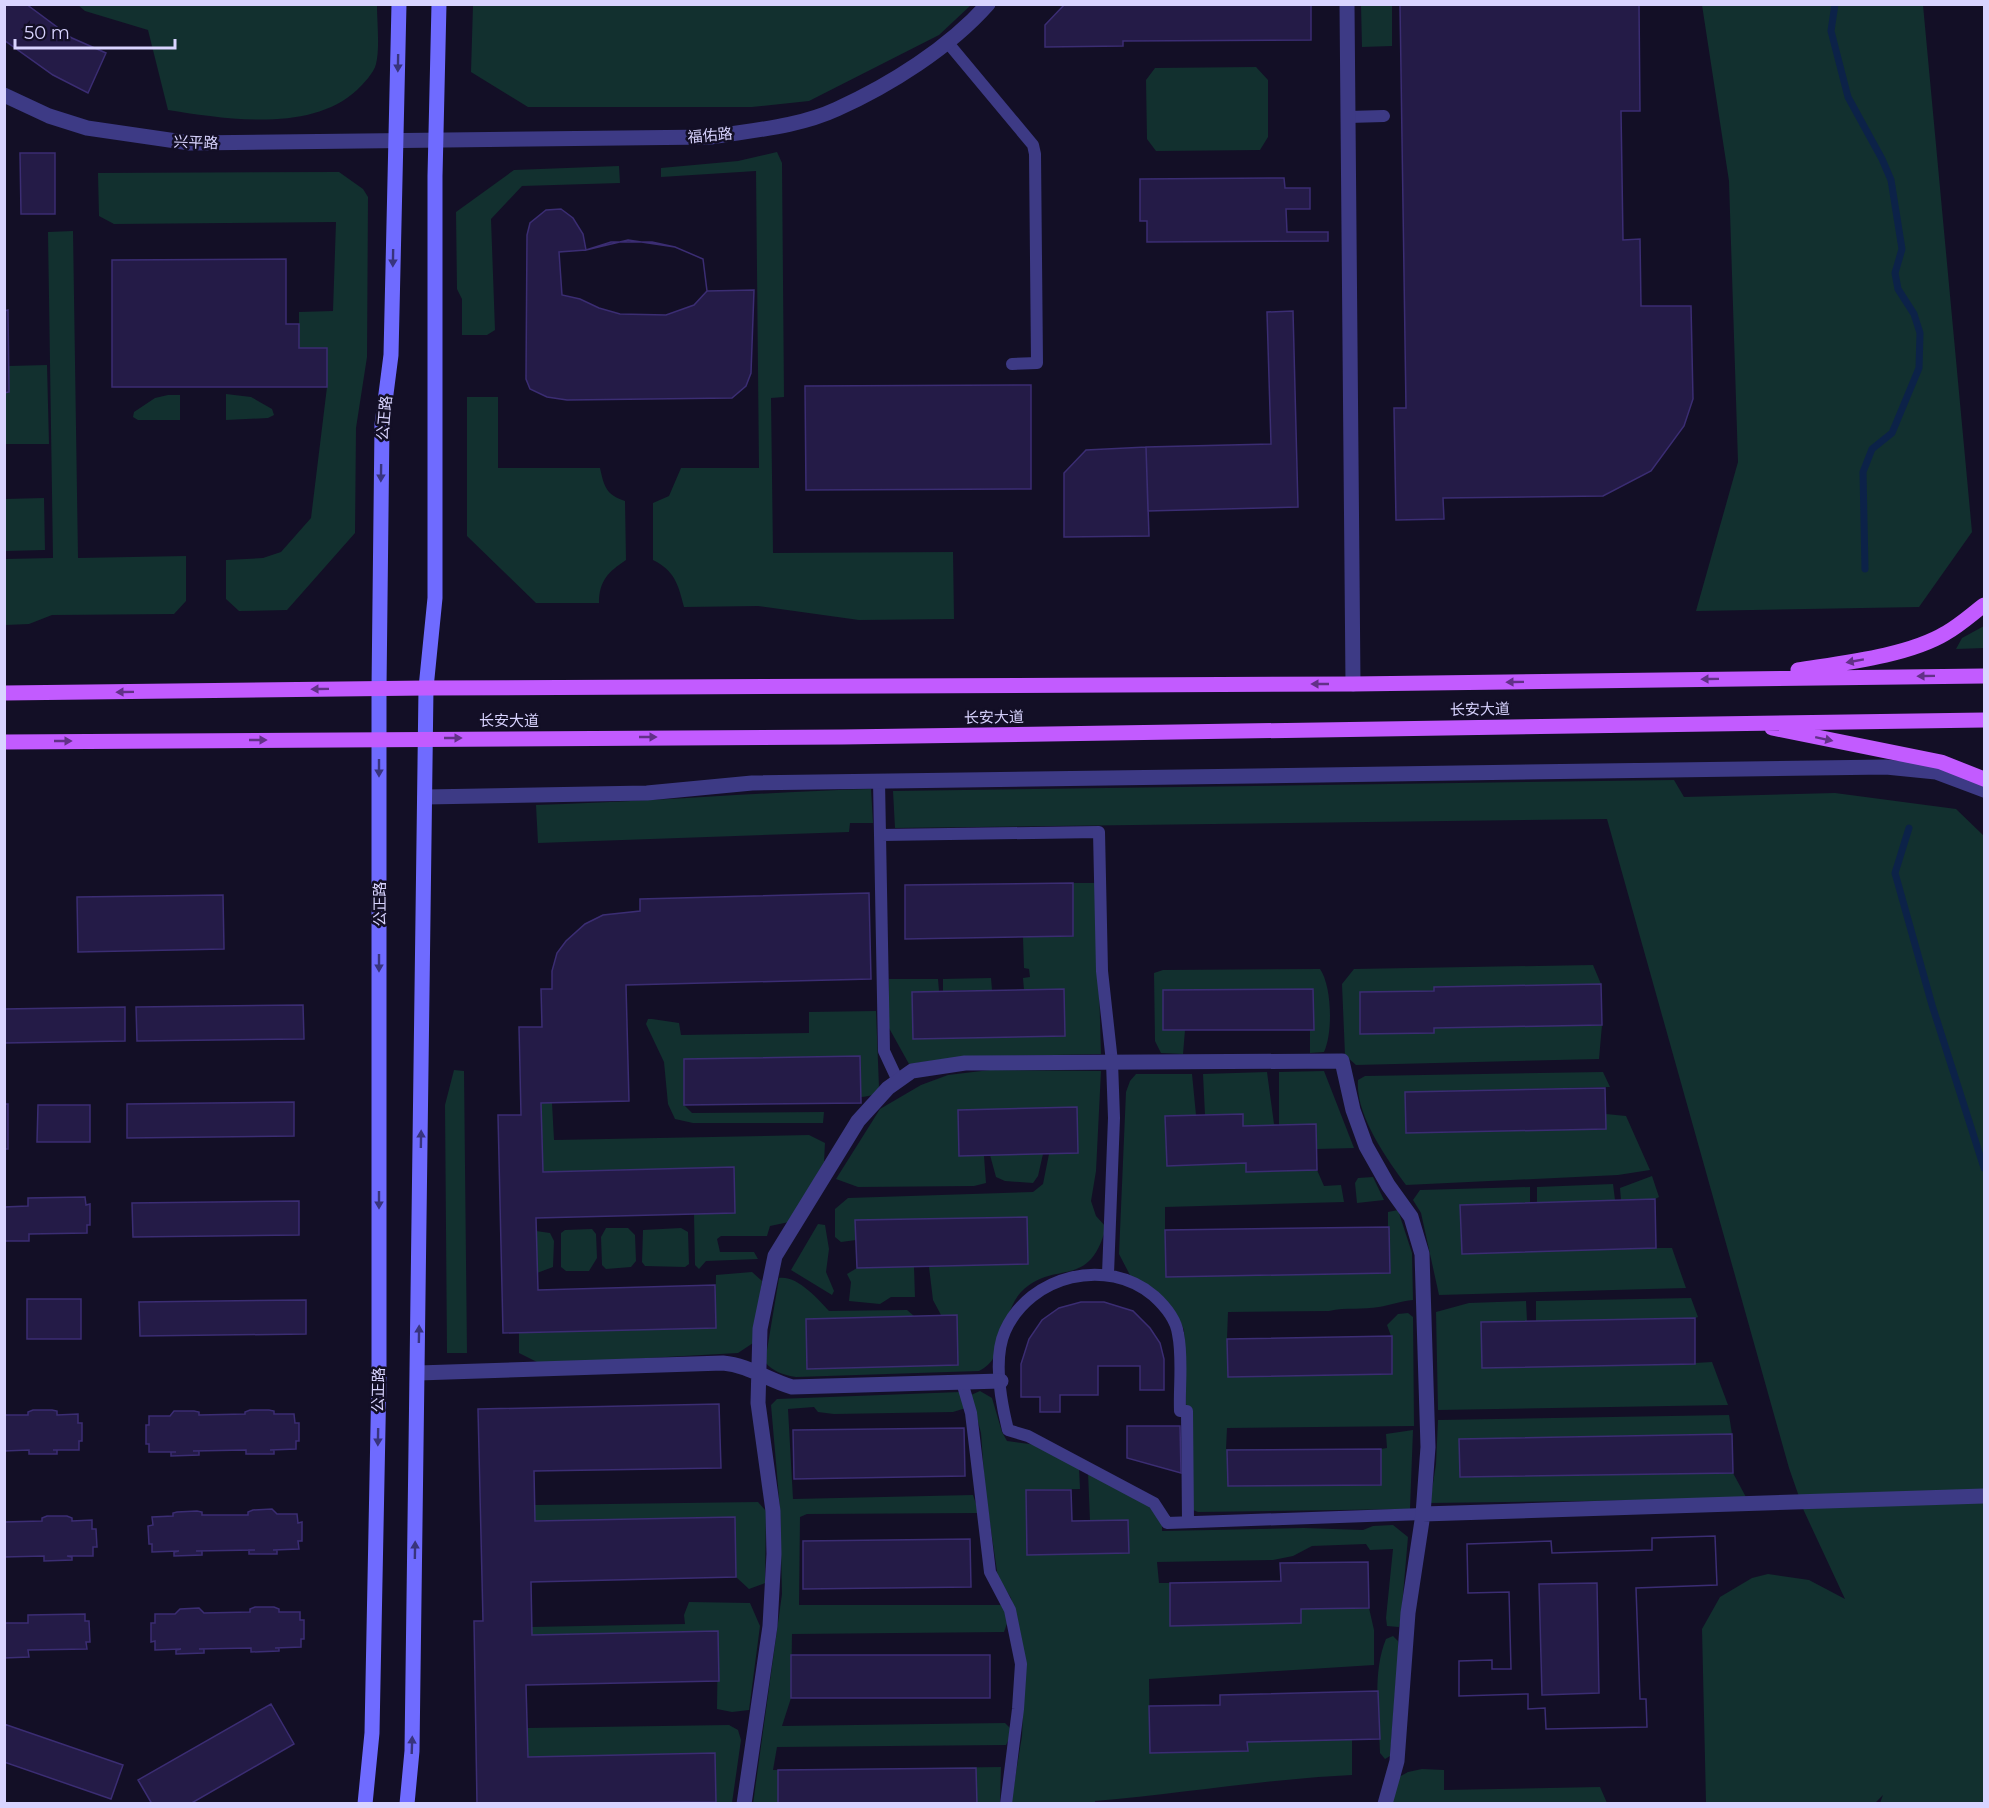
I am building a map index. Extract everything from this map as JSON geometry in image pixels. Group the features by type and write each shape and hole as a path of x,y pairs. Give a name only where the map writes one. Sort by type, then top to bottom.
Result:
{"main road":[{"name":"公正路","path":"365,1803 372,1733 379,1388 379,688 382,425 391,355 399,4"},
{"path":"407,1803 412,1751 426,688 435,598 436,141 439,4"},
{"path":"1742,679 1862,660 1908,648 1945,634 1984,605"},
{"name":"长安大道","path":"4,693 379,688 1353,684 1984,676"},
{"name":"长安大道","path":"4,742 842,737 1984,720"},
{"path":"1746,722 1941,762 1984,779"}],"street":[{"name":"福佑路","path":"395,142 711,137 783,126 836,110 923,61 965,30 988,4"},
{"path":"1347,4 1353,684"},
{"name":"兴平路","path":"4,95 49,116 78,125 146,138 190,143 395,142"},
{"path":"425,797 647,793 752,783 1886,767 1936,772 1984,790"},
{"path":"744,1803 770,1626 774,1554 773,1511 758,1403 760,1329 775,1256 858,1121 888,1088 912,1071 965,1063 1342,1061 1353,1110 1366,1146 1388,1185 1411,1217 1422,1254 1428,1447 1423,1514 1408,1613 1397,1761 1385,1803"},
{"path":"418,1373 723,1363 740,1365 792,1387 1001,1381"},
{"path":"1423,1514 1984,1496"}],"lane":[{"path":"948,43 1033,145 1035,154 1037,363 1012,364"},
{"path":"1348,117 1384,116"},
{"path":"879,781 885,1051 898,1081"},
{"path":"881,835 1099,832 1102,971 1112,1062 1114,1118 1108,1274"},
{"path":"1188,1522 1187,1411 1180,1411 1178,1333 1161,1303 1146,1289 1129,1280 1108,1274 1059,1280 1036,1292 1018,1308 1004,1332 999,1354 1008,1430 1028,1436 1154,1503 1167,1523 1423,1514"},
{"path":"962,1382 971,1413 990,1572 1010,1610 1021,1664 1018,1709 1006,1803"}],"green space":[{"path":"473,4 971,5 939,35 809,101 752,107 528,107 471,72"},
{"path":"78,5 377,5 376,64 368,78 357,90 338,104 316,113 267,120 215,117 168,110 148,30 85,11"},
{"path":"1361,5 1392,5 1392,46 1362,47"},
{"path":"1702,5 1923,5 1972,532 1919,607 1696,611 1738,462 1729,181"},
{"path":"1256,67 1268,80 1268,137 1260,150 1156,151 1147,139 1146,80 1155,68"},
{"path":"777,152 782,163 784,397 771,398 773,553 953,552 954,619 859,620 758,606 684,607 671,574 653,560 653,503 669,496 681,468 759,468 756,171 661,177 661,168 738,161"},
{"path":"619,166 620,183 522,186 491,219 495,330 487,335 462,335 462,299 457,289 456,212 514,170"},
{"path":"339,172 363,189 368,197 367,357 356,428 355,533 287,610 239,611 226,599 226,560 263,558 281,552 311,518 327,387 327,348 299,348 299,312 333,311 336,222 114,224 99,216 98,173"},
{"path":"73,231 78,558 186,556 186,601 174,614 52,615 29,624 5,625 5,559 53,558 48,232"},
{"path":"47,365 49,444 5,444 4,393 9,392 9,366"},
{"path":"226,394 251,397 272,409 274,415 268,418 226,420"},
{"path":"180,395 180,420 138,420 133,417 134,412 155,398"},
{"path":"467,397 498,397 498,468 600,468 610,493 625,501 626,560 606,578 599,595 599,603 536,603 467,536"},
{"path":"44,498 45,550 5,551 5,499"},
{"path":"1984,626 1984,648 1956,649 1962,638"},
{"path":"1674,780 1684,797 1835,793 1956,809 1984,836 1984,1799 1982,1803 1880,1803 1883,1795 1875,1803 1706,1803 1702,1629 1720,1597 1752,1578 1768,1574 1809,1580 1845,1599 1804,1511 1789,1468 1607,819 895,828 893,791"},
{"path":"871,789 873,823 850,823 849,832 538,843 536,805"},
{"path":"1073,883 1096,883 1101,1054 961,1057 909,1064 889,1028 889,979 938,979 939,991 912,992 913,1038 1064,989 1024,990 1023,978 1030,977 1029,969 1024,968 1023,937 1073,936"},
{"path":"1593,965 1601,984 1434,987 1434,991 1360,992 1360,1033 1434,1028 1602,1025 1599,1059 1356,1065 1345,1055 1342,984 1354,969"},
{"path":"1320,969 1327,986 1330,1010 1329,1033 1324,1052 1310,1053 1310,1030 1185,1030 1183,1054 1161,1053 1155,1041 1154,973 1163,970"},
{"path":"991,978 992,990 943,991 943,979"},
{"path":"876,1011 879,1087 870,1096 861,1097 860,1057 684,1059 684,1105 692,1113 824,1112 823,1123 693,1123 675,1119 668,1104 664,1062 646,1024 648,1019 679,1023 681,1035 809,1033 809,1012"},
{"path":"454,1070 464,1071 467,1353 447,1353 445,1105"},
{"path":"990,1070 1101,1071 1096,1171 1091,1201 1096,1216 1106,1227 1099,1247 1090,1260 1081,1267 1034,1282 1021,1292 1014,1301 995,1356 979,1371 796,1377 775,1371 765,1362 779,1278 793,1280 800,1284 829,1311 907,1310 914,1316 941,1315 933,1300 929,1267 914,1267 915,1297 891,1297 880,1304 849,1301 851,1282 847,1274 857,1268 856,1240 841,1242 835,1237 835,1209 848,1198 1033,1192 1043,1184 1049,1154 1043,1154 1038,1176 1033,1183 1005,1181 996,1177 990,1155 984,1156 986,1183 974,1186 858,1187 836,1179 880,1109 921,1085 948,1075"},
{"path":"1324,1071 1354,1148 1317,1149 1317,1170 1324,1186 1341,1185 1344,1202 1165,1207 1165,1230 1388,1227 1388,1212 1398,1210 1412,1253 1413,1300 1373,1308 1329,1311 1228,1312 1227,1339 1391,1336 1387,1325 1398,1314 1408,1313 1413,1317 1414,1426 1227,1428 1226,1449 1381,1449 1387,1448 1386,1434 1413,1430 1410,1509 1198,1512 1193,1510 1184,1330 1180,1321 1132,1279 1119,1254 1126,1092 1130,1081 1136,1074 1192,1074 1196,1115 1205,1115 1203,1074 1267,1072 1274,1124 1279,1125 1279,1072"},
{"path":"1603,1072 1610,1087 1405,1092 1406,1133 1606,1129 1606,1114 1626,1116 1650,1170 1618,1175 1406,1185 1373,1135 1361,1107 1358,1093 1358,1080 1365,1076"},
{"path":"541,1103 552,1103 554,1140 809,1135 825,1143 824,1162 789,1222 770,1226 767,1236 721,1236 717,1239 720,1252 754,1252 758,1259 706,1261 699,1269 695,1265 694,1214 735,1213 734,1167 543,1172"},
{"path":"1652,1176 1659,1197 1655,1199 1656,1248 1672,1248 1686,1288 1439,1295 1421,1213 1413,1200 1420,1190 1530,1187 1530,1202 1537,1202 1537,1187 1613,1184 1615,1200 1621,1200 1620,1188"},
{"path":"1373,1177 1384,1200 1357,1203 1355,1183 1358,1178"},
{"path":"818,1224 825,1225 829,1249 826,1272 834,1291 832,1295 791,1270"},
{"path":"606,1228 628,1228 635,1235 636,1261 631,1267 606,1269 602,1265 601,1237"},
{"path":"681,1228 688,1232 689,1264 685,1267 645,1266 642,1262 643,1230"},
{"path":"592,1229 596,1234 597,1258 589,1271 566,1271 561,1267 561,1233 565,1230"},
{"path":"536,1231 550,1233 554,1241 553,1267 537,1273"},
{"path":"752,1272 762,1281 753,1343 738,1353 541,1364 519,1353 519,1333 715,1328 716,1275"},
{"path":"1691,1298 1698,1317 1695,1318 1695,1363 1712,1362 1728,1405 1438,1410 1436,1312 1469,1303 1526,1301 1527,1321 1536,1321 1536,1301"},
{"path":"980,1391 992,1398 1007,1441 1037,1445 1079,1468 1080,1489 1026,1490 1027,1554 1090,1521 1088,1472 1147,1504 1162,1518 1162,1531 1304,1528 1363,1530 1373,1526 1393,1525 1408,1537 1399,1627 1387,1626 1386,1618 1393,1549 1370,1550 1366,1544 1312,1546 1293,1556 1273,1560 1157,1562 1159,1583 1170,1583 1171,1625 1301,1623 1301,1609 1369,1608 1374,1630 1374,1665 1149,1679 1150,1753 1248,1751 1247,1742 1352,1739 1352,1775 1256,1783 1095,1801 1095,1803 1011,1803 1022,1736 1025,1662 1011,1598 998,1578 985,1489 981,1433 971,1395"},
{"path":"960,1392 966,1408 953,1412 834,1414 818,1412 814,1407 788,1409 793,1499 973,1495 979,1513 807,1514 800,1517 799,1605 1001,1605 1010,1615 1004,1632 792,1634 791,1698 782,1726 1005,1723 1013,1731 1006,1745 777,1747 773,1770 1001,1767 1000,1803 753,1804 782,1594 780,1509 771,1405 777,1399"},
{"path":"1729,1415 1732,1434 1460,1439 1460,1477 1733,1473 1747,1499 1430,1503 1436,1464 1438,1420"},
{"path":"758,1502 766,1511 765,1583 749,1589 736,1577 735,1517 535,1521 535,1505"},
{"path":"689,1602 750,1603 760,1626 749,1710 732,1712 717,1709 718,1631 532,1635 532,1627 685,1624 684,1615"},
{"path":"1393,1636 1398,1641 1398,1657 1390,1756 1385,1759 1380,1753 1378,1680 1386,1639"},
{"path":"729,1725 738,1730 741,1740 732,1803 715,1803 528,1757 527,1728"},
{"path":"1422,1769 1444,1770 1444,1790 1600,1787 1607,1803 1391,1804 1399,1777"}],"building":[{"path":"4,4 26,4 72,38 106,53 88,93 53,75 4,40"},
{"path":"1065,4 1311,4 1311,40 1123,41 1123,46 1045,47 1045,25"},
{"path":"1400,4 1639,4 1640,111 1621,111 1623,240 1640,239 1641,306 1691,306 1693,399 1684,426 1651,471 1603,496 1443,498 1444,519 1396,520 1394,408 1406,408"},
{"path":"20,153 55,153 55,214 21,214"},
{"path":"1284,178 1285,188 1310,188 1310,209 1286,209 1287,232 1328,232 1328,241 1147,242 1147,221 1140,221 1140,179"},
{"path":"561,209 573,218 583,234 586,250 611,242 652,242 675,247 703,259 707,291 754,290 751,373 746,386 732,398 567,400 547,397 530,389 526,379 527,235 530,223 546,210"},
{"path":"628,240 675,247 703,259 707,291 694,305 666,315 620,314 580,299 562,295 559,252 586,250"},
{"path":"286,259 286,324 299,324 299,348 327,348 327,387 112,387 112,260"},
{"path":"8,310 9,392 4,393 4,311"},
{"path":"1293,311 1298,507 1148,511 1146,447 1271,444 1267,312"},
{"path":"1031,385 1031,489 806,490 805,386"},
{"path":"1146,447 1149,536 1064,537 1064,473 1086,450"},
{"path":"1073,883 1073,936 905,939 905,885"},
{"path":"869,893 871,979 626,985 629,1101 541,1103 543,1172 734,1167 735,1213 536,1218 538,1290 715,1285 716,1328 503,1333 498,1115 521,1115 519,1027 542,1027 541,989 552,989 552,971 557,953 566,941 585,924 603,915 640,911 640,899"},
{"path":"223,895 224,949 78,952 77,897"},
{"path":"1601,984 1602,1025 1434,1028 1434,1033 1360,1034 1360,992 1434,991 1434,987"},
{"path":"1064,989 1065,1036 913,1039 912,992"},
{"path":"1313,989 1314,1030 1163,1030 1163,990"},
{"path":"303,1005 304,1039 137,1041 136,1007"},
{"path":"125,1007 125,1041 4,1043 4,1009"},
{"path":"860,1056 861,1103 684,1105 684,1059"},
{"path":"1605,1088 1606,1129 1406,1133 1405,1092"},
{"path":"294,1102 294,1136 127,1138 127,1104"},
{"path":"4,1104 8,1104 8,1149 4,1149"},
{"path":"38,1105 90,1105 90,1142 37,1142"},
{"path":"1077,1107 1078,1153 959,1156 958,1110"},
{"path":"1243,1114 1243,1126 1316,1124 1317,1170 1246,1172 1246,1163 1167,1166 1165,1116"},
{"path":"85,1197 86,1205 90,1204 90,1225 87,1225 87,1233 29,1234 29,1241 4,1241 4,1207 28,1206 28,1198"},
{"path":"1655,1199 1656,1248 1462,1254 1460,1205"},
{"path":"299,1201 299,1235 133,1237 132,1203"},
{"path":"1027,1217 1028,1264 857,1268 855,1220"},
{"path":"1389,1227 1390,1273 1166,1277 1165,1230"},
{"path":"27,1299 81,1299 81,1339 27,1339"},
{"path":"306,1300 306,1334 140,1336 139,1302"},
{"path":"1081,1302 1104,1302 1133,1311 1150,1328 1160,1343 1164,1359 1164,1390 1140,1390 1140,1366 1098,1366 1098,1395 1060,1395 1060,1412 1040,1412 1040,1397 1021,1397 1021,1364 1029,1339 1042,1320 1059,1308"},
{"path":"957,1315 958,1365 807,1369 806,1319"},
{"path":"1695,1318 1695,1364 1482,1368 1481,1322"},
{"path":"1392,1336 1392,1374 1228,1377 1227,1339"},
{"path":"719,1404 721,1468 534,1471 535,1521 735,1517 736,1577 531,1582 532,1635 718,1631 719,1681 526,1685 528,1757 715,1753 716,1802 477,1804 474,1621 483,1621 478,1409"},
{"path":"33,1410 57,1411 57,1415 78,1414 78,1423 82,1423 82,1441 79,1441 79,1450 57,1450 57,1454 29,1454 29,1450 4,1451 4,1415 28,1415 28,1412"},
{"path":"250,1410 269,1410 274,1411 274,1414 294,1414 295,1423 299,1423 299,1441 296,1441 296,1449 270,1450 274,1450 274,1454 246,1454 246,1450 193,1451 199,1451 199,1455 171,1456 171,1452 149,1452 149,1444 146,1444 146,1425 149,1425 149,1416 170,1416 174,1411 194,1411 199,1412 199,1415 245,1414"},
{"path":"1127,1426 1180,1426 1181,1473 1127,1458"},
{"path":"964,1428 965,1476 794,1479 793,1430"},
{"path":"1732,1434 1733,1473 1460,1477 1459,1439"},
{"path":"1381,1449 1381,1485 1228,1486 1227,1450"},
{"path":"1026,1490 1071,1490 1072,1521 1128,1520 1129,1553 1027,1555"},
{"path":"272,1509 277,1514 297,1514 298,1523 302,1522 302,1541 298,1541 299,1549 273,1550 277,1550 277,1554 249,1554 249,1550 196,1551 202,1551 202,1555 174,1556 174,1552 179,1551 152,1552 148,1526 153,1525 152,1517 173,1516 173,1513 177,1512 197,1511 202,1512 202,1515 248,1515 248,1512 253,1510"},
{"path":"67,1516 72,1518 72,1521 92,1520 92,1529 96,1529 97,1547 93,1547 93,1556 67,1556 72,1557 72,1560 44,1561 44,1556 4,1557 4,1522 42,1521 42,1518"},
{"path":"1715,1536 1717,1585 1636,1588 1640,1699 1646,1699 1647,1727 1546,1729 1545,1708 1528,1709 1528,1694 1459,1696 1459,1661 1492,1660 1492,1669 1511,1669 1509,1592 1468,1593 1467,1544 1551,1541 1552,1553 1652,1550 1652,1538","holes":["1597,1583 1599,1693 1542,1695 1539,1584"]},
{"path":"1715,1536 1717,1585 1636,1588 1640,1699 1646,1699 1647,1727 1546,1729 1545,1708 1528,1709 1528,1694 1459,1696 1459,1661 1492,1660 1492,1669 1511,1669 1509,1592 1468,1593 1467,1544 1551,1541 1552,1553 1652,1550 1652,1538"},
{"path":"970,1539 971,1587 803,1589 803,1541"},
{"path":"1368,1562 1369,1608 1301,1609 1301,1623 1170,1626 1170,1583 1281,1581 1280,1563"},
{"path":"274,1607 279,1609 279,1612 300,1612 300,1620 304,1620 304,1639 301,1639 301,1647 251,1652 251,1648 199,1649 204,1649 204,1653 176,1654 176,1650 181,1649 155,1650 155,1641 151,1642 151,1623 155,1623 155,1614 175,1614 180,1609 199,1608 204,1613 250,1612 250,1609"},
{"path":"85,1614 85,1621 89,1621 90,1642 86,1642 87,1649 28,1650 29,1657 4,1658 4,1623 28,1623 28,1615"},
{"path":"791,1655 990,1655 990,1698 791,1698"},
{"path":"1378,1691 1380,1739 1247,1742 1248,1751 1150,1753 1149,1706 1220,1705 1220,1695"},
{"path":"271,1704 294,1744 190,1804 152,1804 138,1780"},
{"path":"4,1724 123,1765 111,1799 4,1762"},
{"path":"976,1768 977,1804 778,1804 778,1770"}],"waterway":[{"path":"1835,4 1831,31 1848,97 1891,180 1902,249 1895,273 1898,289 1914,314 1920,333 1919,368 1892,433 1872,449 1863,472 1865,569"},
{"path":"1909,828 1895,873 1932,1005 1984,1168"}]}
